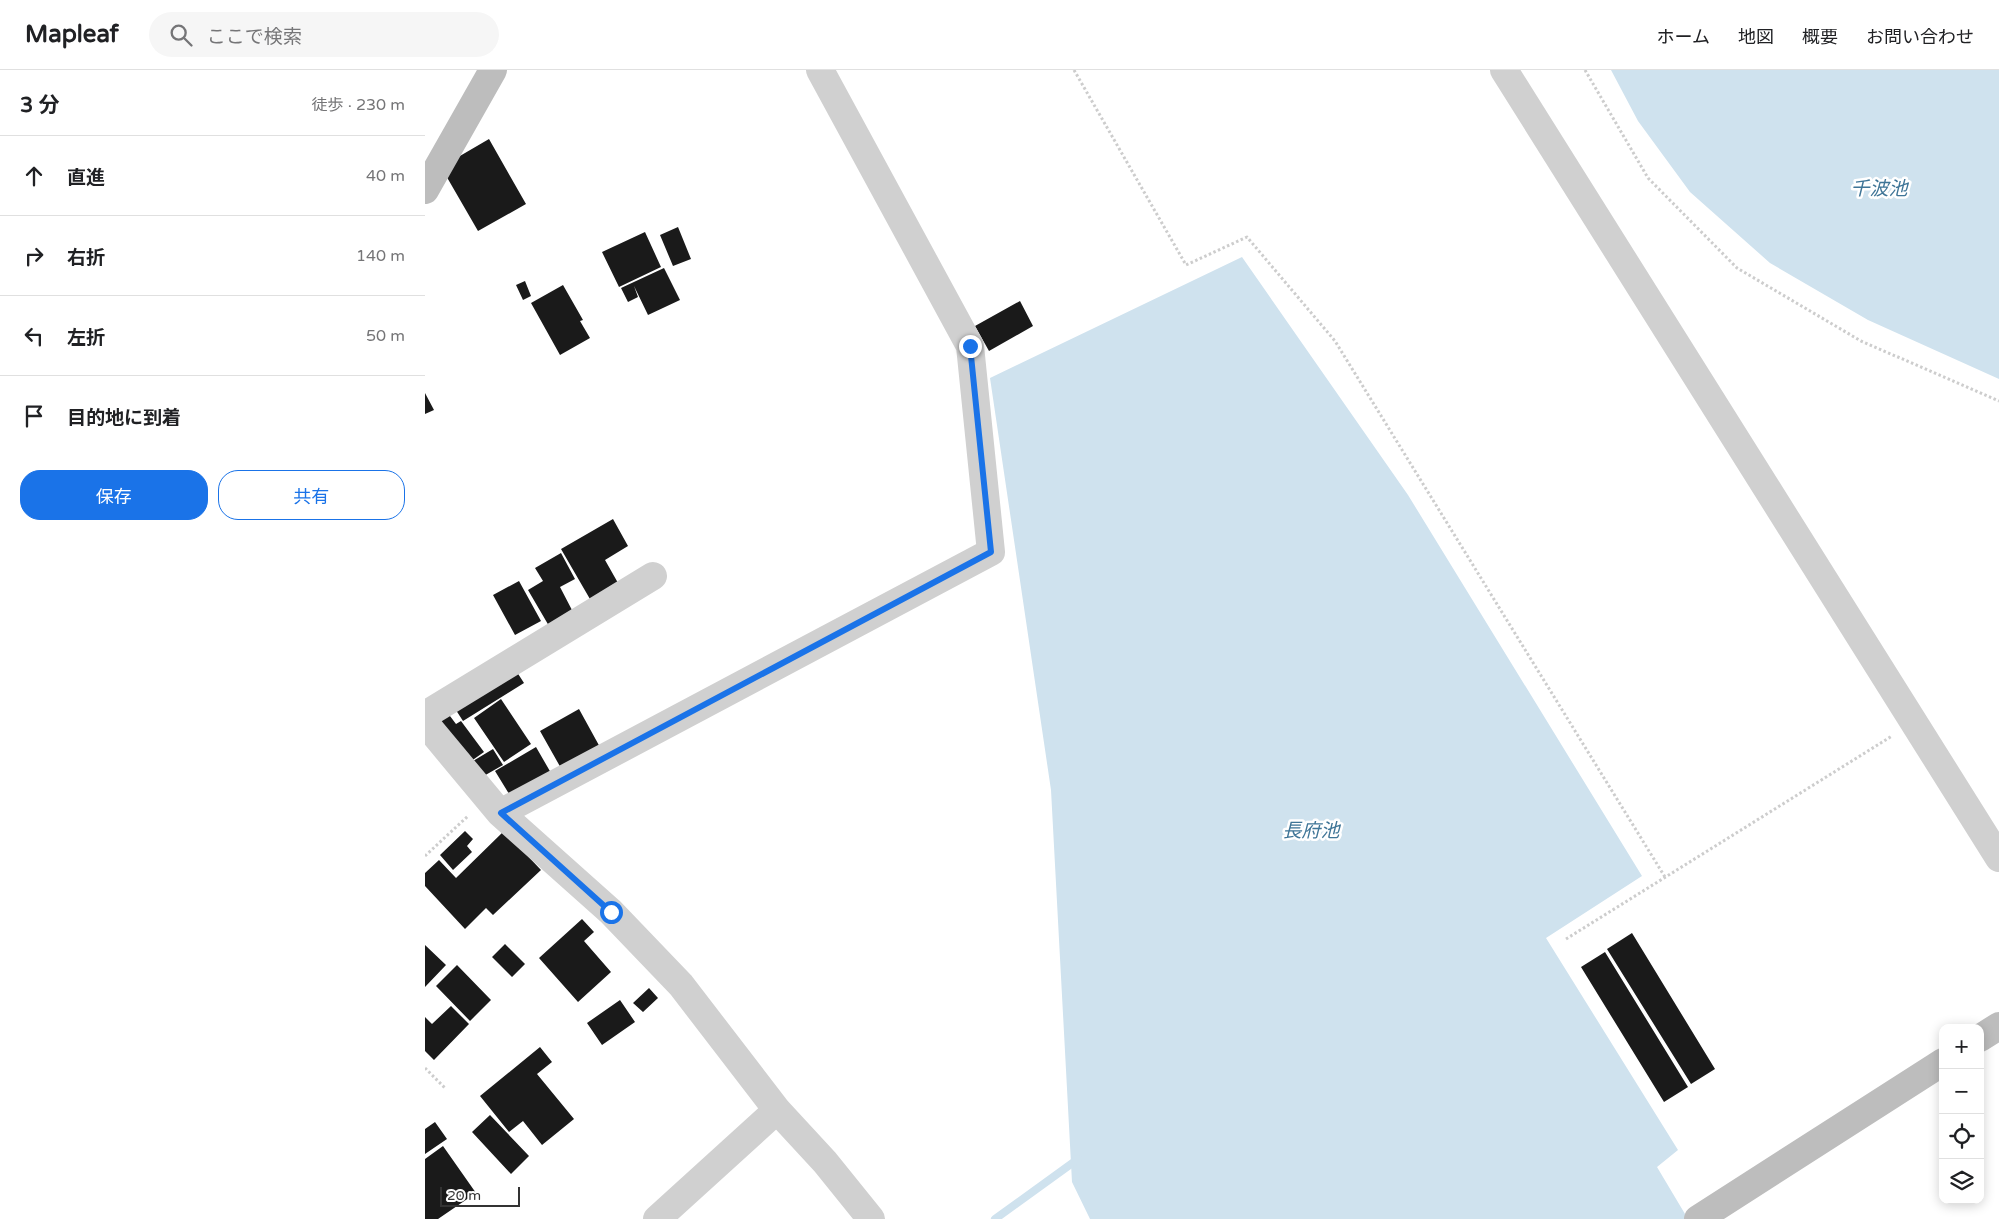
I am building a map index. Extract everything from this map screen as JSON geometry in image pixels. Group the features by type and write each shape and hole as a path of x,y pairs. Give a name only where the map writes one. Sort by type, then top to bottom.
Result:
{"street":[{"path":"425,190 493,70"},
{"path":"494,806 991,552 970,346 819,70"},
{"path":"1504,70 1999,858"},
{"path":"425,715 653,576"},
{"path":"425,723 494,806 611,912 681,985 777,1110 825,1162 871,1219"},
{"path":"1984,1035 1999,1026"},
{"path":"1698,1219 1939,1065"},
{"path":"657,1219 777,1110"}],"path":[{"path":"1074,70 1186,266 1247,237 1335,341 1665,877"},
{"path":"1585,70 1648,178 1737,268 1861,341 1999,401"},
{"path":"1566,939 1914,722"},
{"path":"425,856 494,806"},
{"path":"425,1068 446,1089"}],"water":[{"name":"千波池","path":"1611,70 1999,70 1999,379 1868,320 1770,263 1690,192 1638,121"},
{"name":"長府池","path":"1242,257 1408,495 1642,876 1546,938 1678,1150 1657,1167 1688,1219 1090,1219 1072,1182 1051,790 990,378"}],"building":[{"path":"489,139 526,204 478,231 441,167"},
{"path":"678,227 691,259 673,266 660,235"},
{"path":"645,232 661,267 619,287 602,252"},
{"path":"664,268 680,300 648,315 634,286 638,297 628,302 621,288"},
{"path":"525,281 531,296 523,300 516,285"},
{"path":"563,285 583,320 580,321 590,338 560,355 531,303"},
{"path":"1020,301 1033,326 989,351 975,326"},
{"path":"425,393 434,410 425,414"},
{"path":"613,519 628,546 605,560 622,590 594,606 561,549"},
{"path":"561,553 575,579 560,587 573,612 549,626 528,590 543,581 535,568"},
{"path":"519,581 541,621 515,635 493,595"},
{"path":"513,666 524,683 463,721 452,704"},
{"path":"501,699 531,744 504,762 474,718"},
{"path":"579,709 601,749 562,770 540,731"},
{"path":"447,712 456,724 461,721 484,752 467,764 435,720"},
{"path":"536,747 551,773 511,797 495,771"},
{"path":"493,749 503,765 482,777 473,761"},
{"path":"465,831 473,839 467,846 472,852 453,870 440,855"},
{"path":"504,831 541,870 493,915 486,908 465,929 425,886 425,873 439,860 456,878"},
{"path":"582,919 594,932 584,941 611,972 578,1002 539,958"},
{"path":"1632,933 1715,1069 1691,1084 1607,949"},
{"path":"505,944 525,964 512,977 492,957"},
{"path":"425,945 446,965 425,987"},
{"path":"1605,952 1688,1087 1664,1102 1581,967"},
{"path":"457,965 491,1000 470,1021 436,986"},
{"path":"649,988 658,998 643,1012 633,1003"},
{"path":"620,1000 635,1022 602,1045 587,1023"},
{"path":"451,1006 469,1024 434,1060 425,1051 425,1017 432,1024"},
{"path":"540,1047 552,1062 537,1074 574,1119 542,1145 523,1121 509,1132 480,1096"},
{"path":"490,1115 529,1156 511,1174 472,1132"},
{"path":"435,1122 447,1139 425,1154 425,1129"},
{"path":"443,1146 476,1193 438,1219 425,1219 425,1159"}],"waterway":[{"path":"995,1219 1078,1159"}],"route":[{"path":"611,912 501,813 991,552 970,346"}]}
